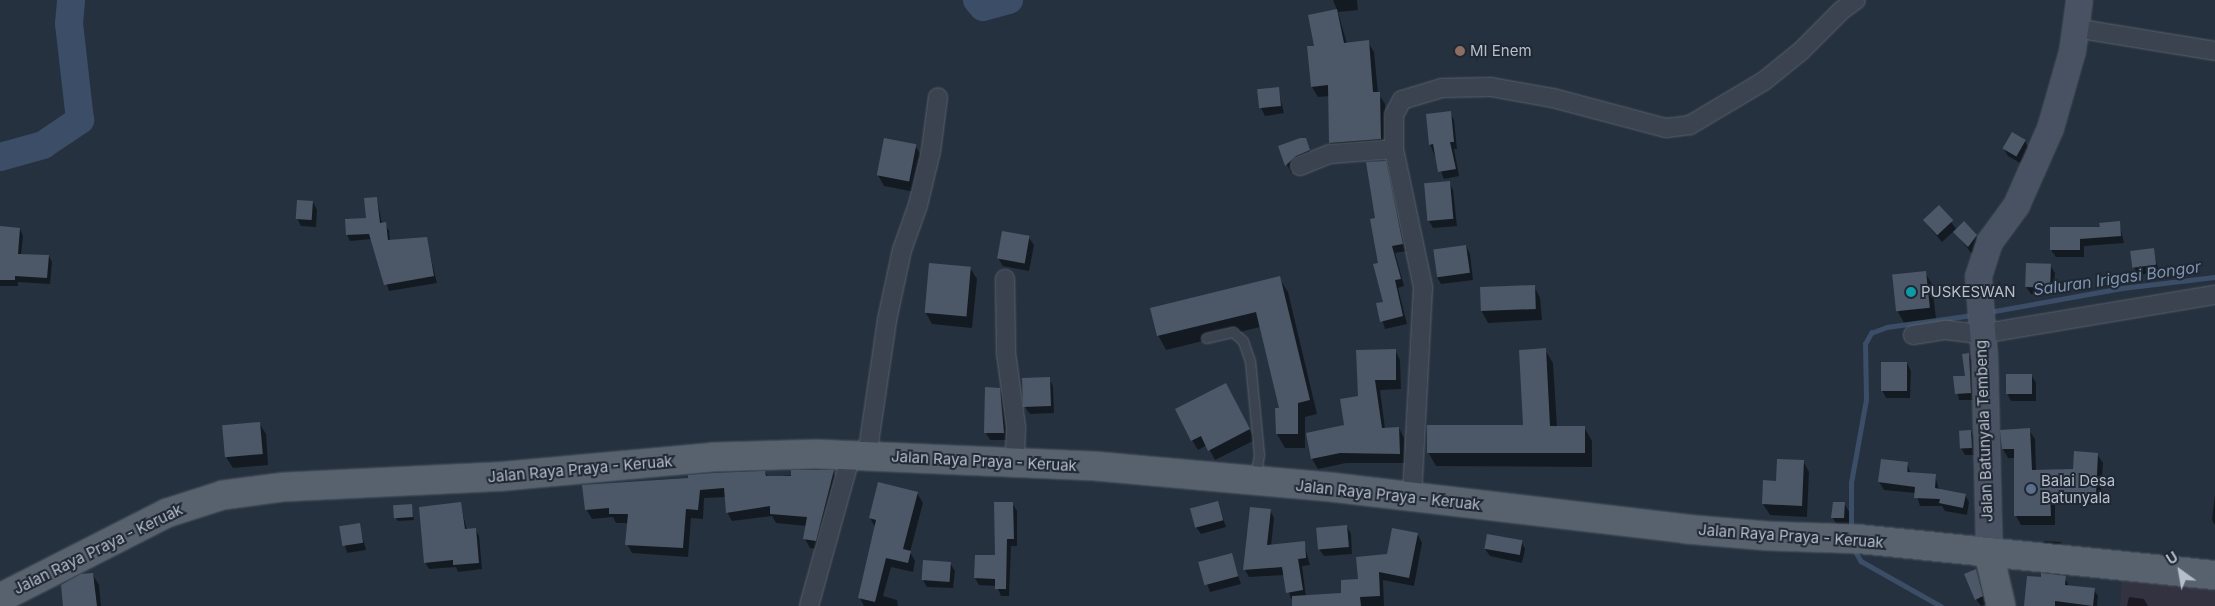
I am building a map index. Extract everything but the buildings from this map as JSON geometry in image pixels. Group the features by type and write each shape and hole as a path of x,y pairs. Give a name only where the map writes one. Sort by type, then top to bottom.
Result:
{"main road":[{"name":"Jalan Raya Praya - Keruak","path":"0,598 167,513 223,495 284,487 506,476 713,457 859,456 1015,461 1255,481 1686,529 1768,536 1849,538 1989,554 2215,575"},
{"path":"1989,554 2001,606"}],"street":[{"path":"1412,497 1423,287 1394,149 1394,115 1402,100 1442,88 1491,87 1553,98 1666,128 1690,125 1764,81 1801,51 1842,10 1856,0"},
{"name":"Jalan Batunyala Tembeng","path":"1989,554 1978,276 1982,259 2016,204 2050,128 2061,97 2079,0"},
{"path":"2075,28 2215,51"},
{"path":"809,606 859,456 900,259 918,205 932,151 938,97"},
{"path":"1300,166 1330,154 1394,149"},
{"path":"1005,279 1006,354 1016,427 1015,461"},
{"path":"1913,335 1980,322 2215,295"}],"lane":[{"path":"1206,338 1237,332 1244,340 1250,361 1260,455 1255,481"}],"shaded area":[{"path":"2122,578 2215,591 2215,606 2120,606"}],"waterway":[{"path":"0,157 43,145 80,120 69,24 71,0"},
{"path":"977,0 983,7 1009,0"},
{"name":"Saluran Irigasi Bongor","path":"1989,312 2122,288 2215,277"},
{"name":"Saluran Irigasi Bongor","path":"1851,530 1851,483 1866,400 1865,344 1871,333 1887,327 1974,315"},
{"name":"Saluran Irigasi Bongor","path":"1853,547 1861,561 1941,606"}],"place":[{"name":"MI Enem","path":"1460,51"},
{"name":"PUSKESWAN","path":"1911,292"},
{"name":"Balai Desa Batunyala","path":"2031,489"}]}
